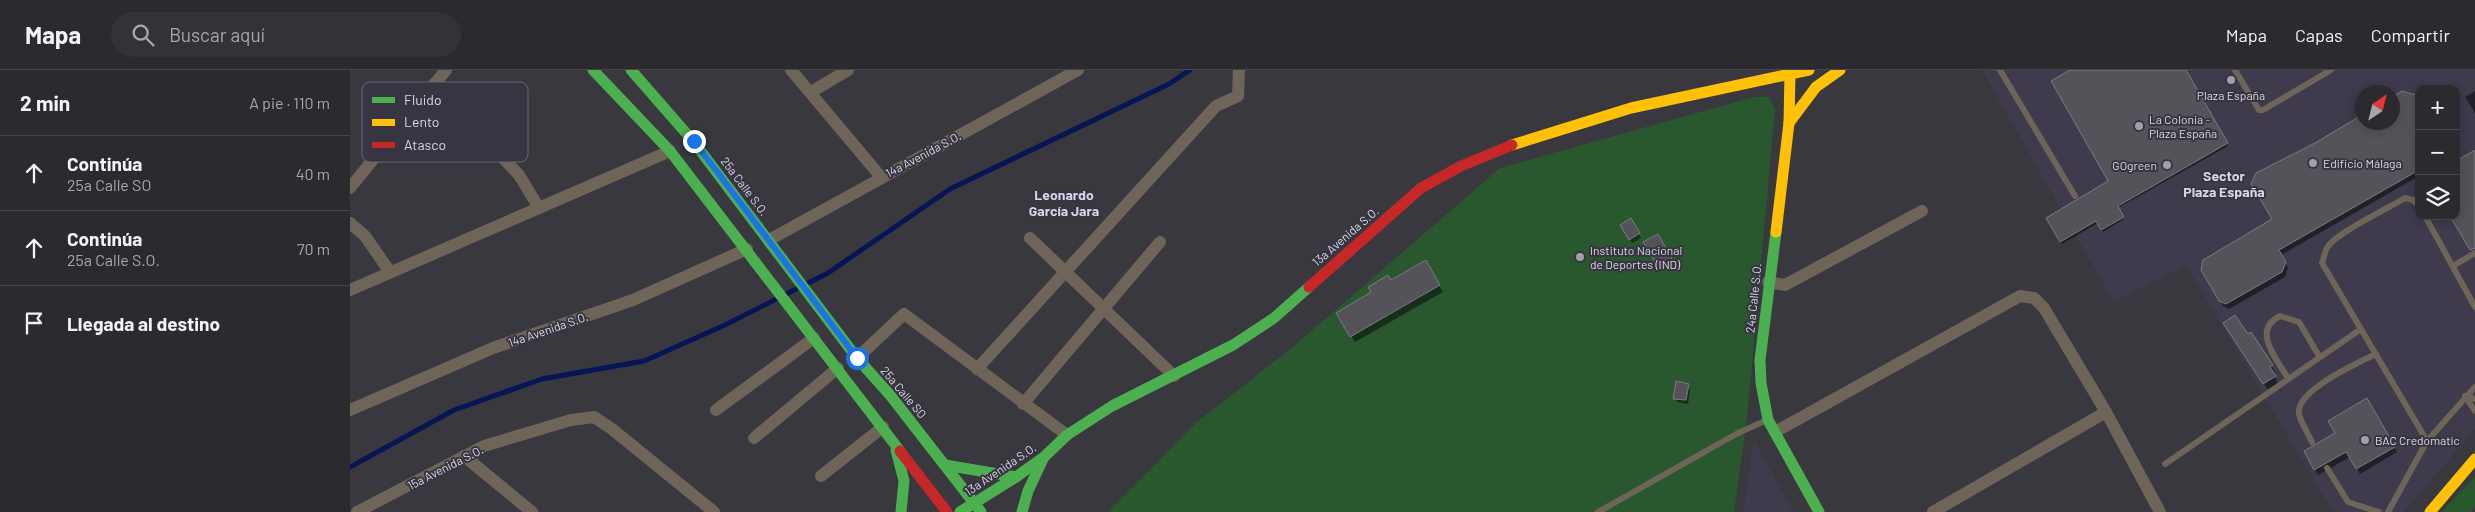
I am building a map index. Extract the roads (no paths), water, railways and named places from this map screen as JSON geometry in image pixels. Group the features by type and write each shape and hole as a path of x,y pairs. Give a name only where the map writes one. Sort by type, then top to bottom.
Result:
{"street":[{"path":"436,82 446,70"},
{"path":"593,70 670,151 779,290 947,512"},
{"name":"25a Calle S.O.","path":"631,70 694,141 796,275"},
{"path":"791,70 881,177"},
{"path":"811,92 848,70"},
{"path":"977,369 1216,106 1238,96 1239,70"},
{"name":"13a Avenida S.O.","path":"960,512 978,508 1044,457 1067,435 1112,406 1234,344 1274,318 1420,188 1461,166 1500,149 1605,115 1694,93 1810,70"},
{"path":"1789,123 1816,87 1840,70"},
{"name":"14a Avenida S.O.","path":"769,240 1074,71"},
{"name":"24a Calle S.O.","path":"1790,74 1789,123 1768,282 1760,360 1761,383 1768,420 1819,512"},
{"path":"350,290 670,151"},
{"path":"350,188 371,162"},
{"path":"507,162 519,175 539,208"},
{"path":"1768,282 1785,285 1922,211"},
{"path":"350,223 366,236 390,272"},
{"path":"1030,238 1174,376"},
{"path":"1023,404 1160,242"},
{"name":"14a Avenida S.O.","path":"350,410 493,348 633,300 747,249"},
{"name":"25a Calle SO","path":"796,275 857,358 978,508"},
{"path":"1775,432 2020,296 2034,298 2044,308 2106,412 2160,512"},
{"path":"857,358 904,314 1067,435"},
{"path":"716,410 814,338"},
{"path":"754,438 838,368"},
{"path":"1933,512 2106,412"},
{"name":"15a Avenida S.O.","path":"361,511 484,446 571,420 594,417 612,429 714,512"},
{"path":"821,476 883,427"},
{"path":"894,442 904,481 901,512"},
{"path":"464,456 532,512"},
{"path":"1022,512 1028,491 1044,457"},
{"path":"2430,512 2475,459"},
{"path":"945,465 1016,477"}],"lane":[{"path":"2000,70 2075,196"},
{"path":"2234,70 2258,110 2263,110 2331,70"},
{"path":"2415,202 2405,198 2333,241 2326,248 2322,264 2427,441"},
{"path":"2427,220 2475,307"},
{"path":"2453,266 2475,253"},
{"path":"2288,378 2268,346 2267,328 2271,320 2280,316 2299,322 2319,356"},
{"path":"2165,464 2319,356 2361,329"},
{"path":"2312,442 2299,412 2302,401 2312,390 2376,354"},
{"path":"2388,512 2427,441 2475,387"},
{"path":"2465,396 2475,399"},
{"path":"2465,396 2475,411"},
{"path":"1598,512 1738,433 1768,420"},
{"path":"2328,468 2348,502 2379,512"}],"waterway":[{"path":"350,467 454,410 542,379 644,361 725,325 828,273 950,189 1169,84 1190,70"}],"place":[{"name":"Plaza España","path":"2231,80"},
{"name":"La Colonia - Plaza España","path":"2139,126"},
{"name":"Edificio Málaga","path":"2313,163"},
{"name":"GOgreen","path":"2167,165"},
{"name":"Instituto Nacional de Deportes (IND)","path":"1580,257"},
{"name":"BAC Credomatic","path":"2365,440"}],"district":[{"name":"Sector Plaza España","path":"2224,184"},
{"name":"Leonardo García Jara","path":"1064,202"}]}
